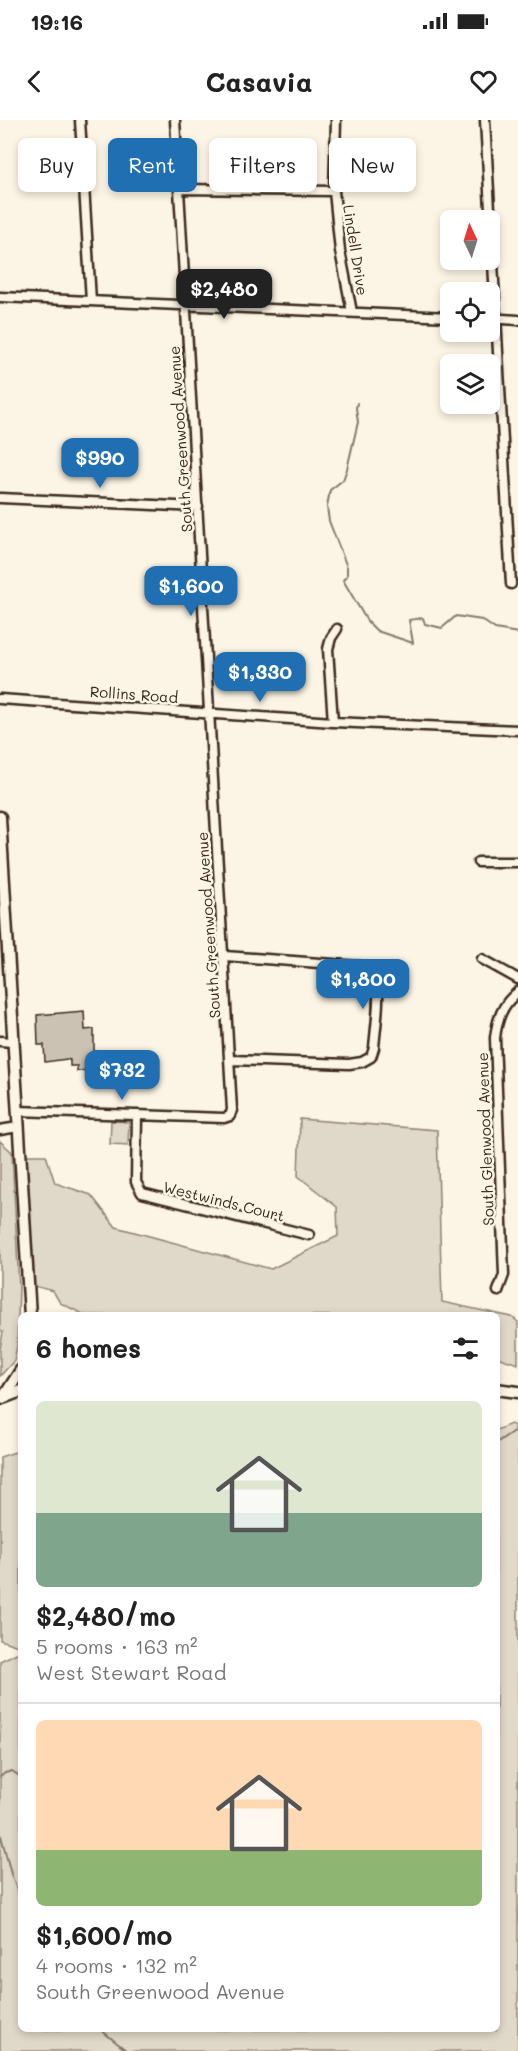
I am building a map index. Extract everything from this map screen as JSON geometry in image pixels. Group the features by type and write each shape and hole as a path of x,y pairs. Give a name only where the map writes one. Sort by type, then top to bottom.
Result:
{"main road":[{"path":"0,817 30,1312"},
{"path":"1,1398 18,1374"},
{"path":"500,1390 518,1392"},
{"path":"1,1398 18,1392"}],"street":[{"path":"80,120 91,301"},
{"name":"South Greenwood Avenue","path":"175,120 176,138"},
{"name":"Lindell Drive","path":"335,138 336,120"},
{"path":"485,120 492,282"},
{"path":"197,189 329,191"},
{"name":"South Greenwood Avenue","path":"137,1114 230,1116 232,1110 225,956 218,895 198,507 178,192"},
{"name":"Lindell Drive","path":"334,192 340,251 352,312"},
{"path":"0,297 440,316"},
{"path":"500,319 518,320"},
{"path":"495,342 511,584"},
{"path":"0,498 198,507"},
{"path":"333,722 328,649 331,638 338,629"},
{"name":"Rollins Road","path":"0,699 333,722 518,730"},
{"path":"478,862 518,862"},
{"path":"225,956 360,966 368,969 375,976 377,988 374,1048 371,1057 362,1062 349,1064 230,1060"},
{"path":"482,959 518,979"},
{"name":"South Glenwood Avenue","path":"498,1291 504,1275 496,1023 510,998 518,992"},
{"path":"0,1041 12,1042"},
{"path":"17,1111 137,1114"},
{"name":"Westwinds Court","path":"137,1114 136,1182 142,1193 309,1235"},
{"path":"0,1130 18,1127"}],"shaded area":[{"path":"300,1119 437,1130 442,1302 489,1312 79,1312 60,1303 53,1291 34,1286 26,1155 46,1155 55,1183 91,1195 116,1227 271,1269 338,1236 337,1207 298,1176"},
{"path":"111,1121 129,1122 128,1145 110,1144"},
{"path":"0,1141 12,1152 19,1287 17,1346 14,1361 0,1376 0,1349 3,1332 0,1331"},
{"path":"500,1314 512,1317 518,1322 518,1364 500,1358"},
{"path":"511,1424 514,1426 514,1431 518,1430 518,2051 0,2051 0,1661 18,1652 18,2032 500,2032 500,1428"},
{"path":"18,1451 18,1646 0,1640 0,1457"}],"building":[{"path":"84,1011 85,1030 94,1029 94,1070 77,1071 77,1066 70,1066 70,1060 67,1059 45,1062 44,1045 38,1045 37,1015"}],"waterway":[{"path":"357,403 358,422 347,469 343,480 330,490 327,507 329,521 347,567 347,576 343,580 367,621 377,631 413,643 409,620 423,618 425,624 442,628 456,616 482,620 495,629 518,633"},
{"path":"500,1440 518,1428"},
{"path":"0,1777 12,1771 18,1775"},
{"path":"0,1832 18,1892"},
{"path":"103,2032 127,2051"}]}
